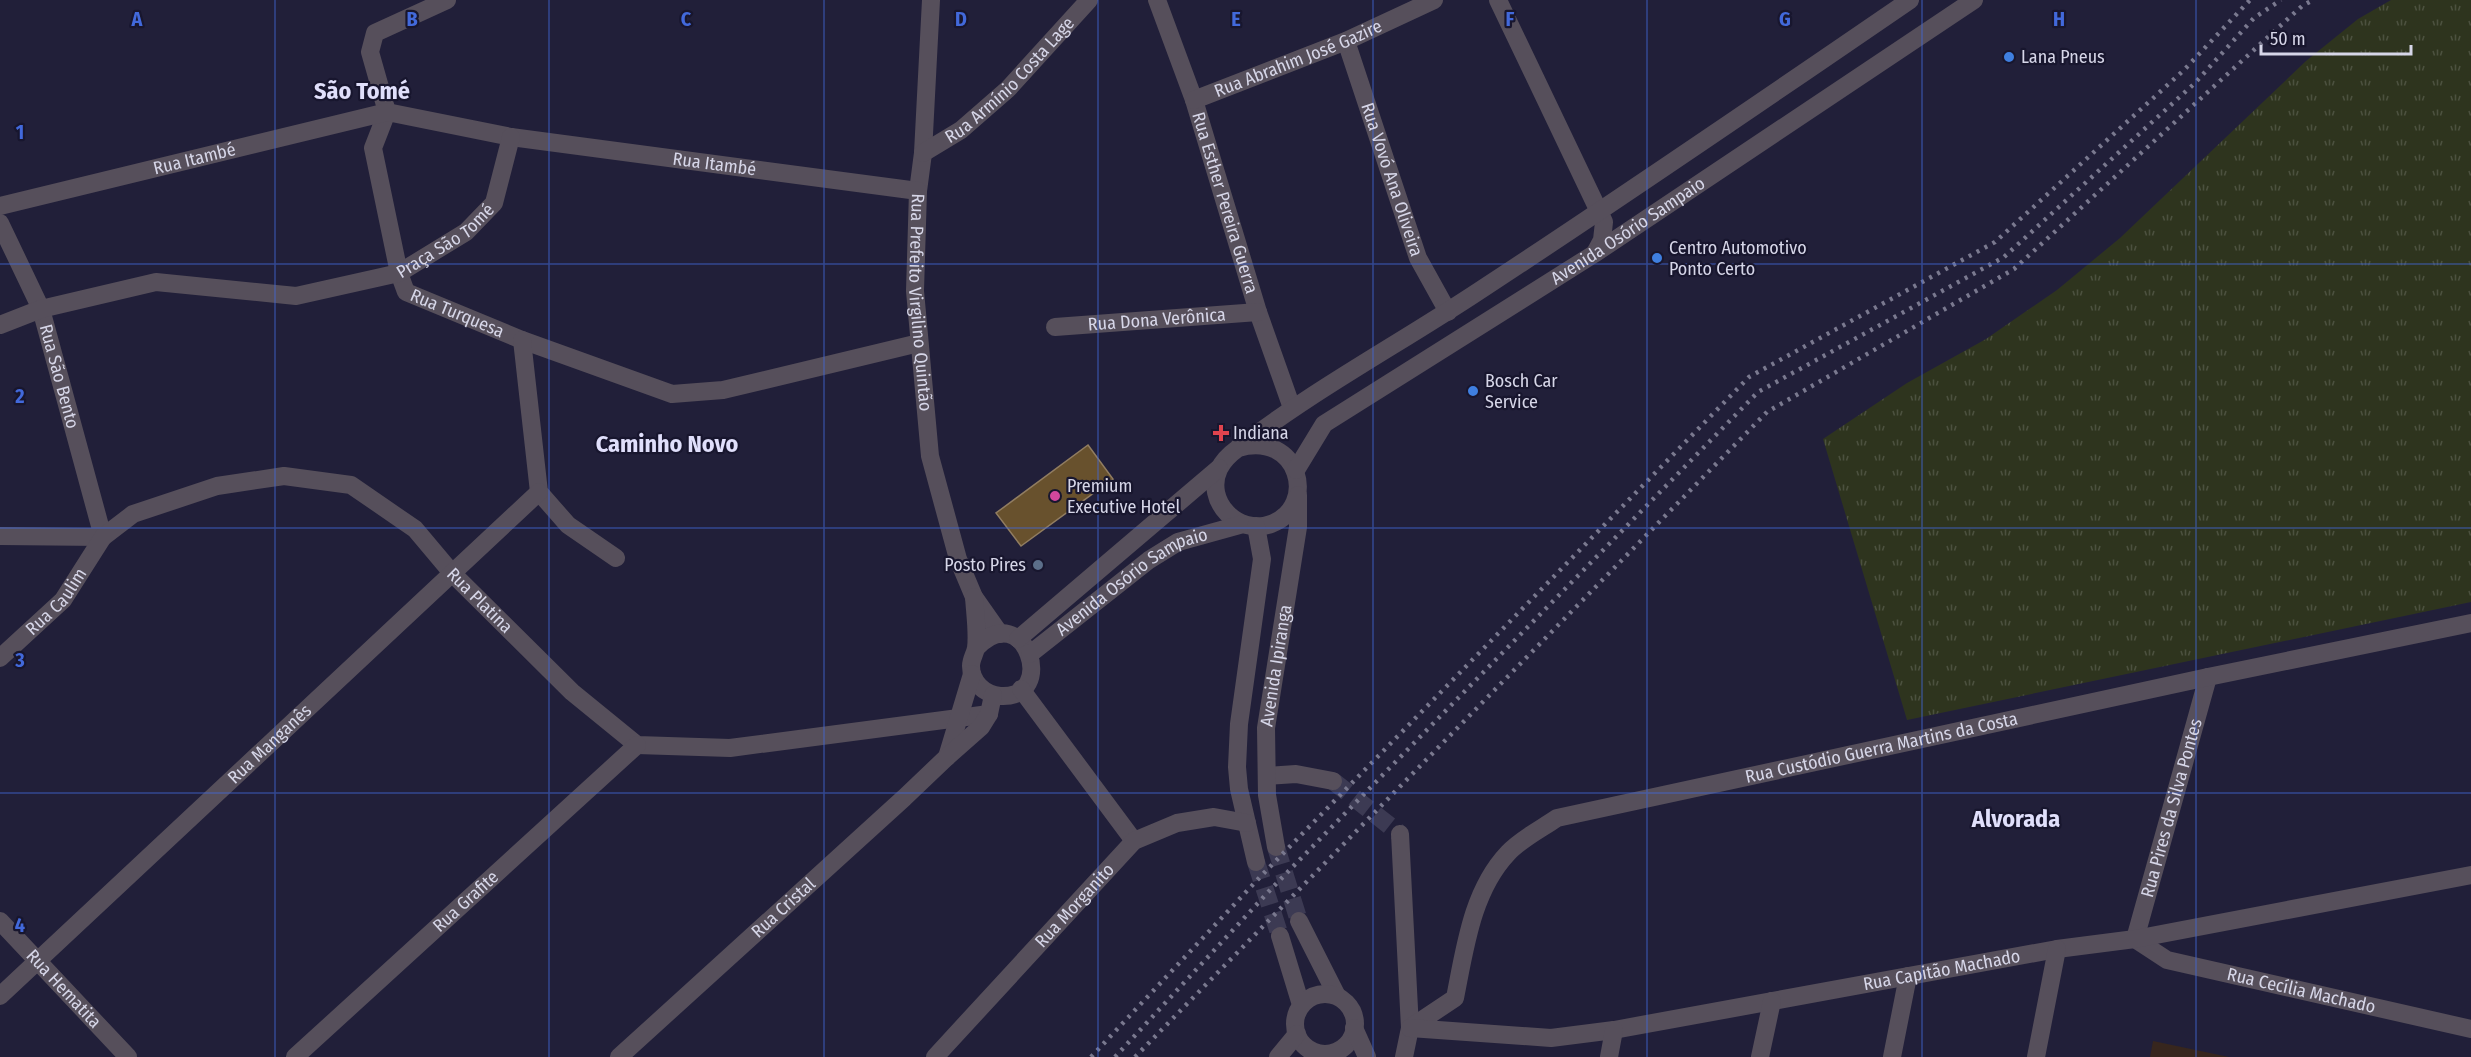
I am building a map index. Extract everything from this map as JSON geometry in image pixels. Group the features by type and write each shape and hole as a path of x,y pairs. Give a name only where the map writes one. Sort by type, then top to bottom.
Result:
{"street":[{"path":"447,0 375,33 370,52 387,112 511,137"},
{"name":"Rua Prefeito Virgilino Quintão","path":"931,0 923,153 918,191 915,291 930,456 958,559 974,597 1000,634"},
{"name":"Rua Armínio Costa Lage","path":"923,153 961,130 1008,89 1089,0"},
{"name":"Rua Esther Pereira Guerra","path":"1157,0 1194,100 1258,312 1292,408"},
{"name":"Rua Abrahim José Gazire","path":"1194,100 1346,41 1434,0"},
{"path":"1498,0 1604,222 1605,231 1594,254"},
{"name":"Avenida Osório Sampaio","path":"1238,448 1292,408 1448,312 1600,212 1910,0"},
{"name":"Avenida Osório Sampaio","path":"1297,477 1324,423 1594,254 1964,3"},
{"name":"Rua Vovó Ana Oliveira","path":"1346,41 1418,258 1448,312"},
{"name":"Rua Itambé","path":"0,206 387,112"},
{"name":"Praça São Tomé","path":"387,112 374,148 399,273 465,232 494,203 511,137"},
{"name":"Rua Itambé","path":"511,137 918,191"},
{"name":"Rua São Bento","path":"0,223 41,309 103,537"},
{"name":"Rua Turquesa","path":"0,325 41,309 156,282 297,296 399,273 406,292 522,340 672,394 723,390 919,343"},
{"name":"Rua Dona Verônica","path":"1055,327 1258,312"},
{"path":"522,340 539,492 568,525 616,558"},
{"path":"1251,444 1265,445 1278,450 1289,459 1297,477 1293,503 1286,514 1269,525 1249,525 1231,517 1222,507 1216,494 1219,468 1238,448 1251,444"},
{"name":"Avenida Osório Sampaio","path":"1018,639 1219,468"},
{"name":"Rua Platina","path":"103,537 133,514 217,486 284,476 351,485 415,529 452,573 572,692 637,745"},
{"name":"Avenida Ipiranga","path":"1276,847 1267,795 1266,728 1298,527 1297,477"},
{"name":"Rua Manganês","path":"0,996 539,492"},
{"name":"Avenida Osório Sampaio","path":"1030,654 1149,560 1178,542 1249,525"},
{"name":"Avenida Ipiranga","path":"1249,525 1262,559 1239,724 1237,767 1256,861"},
{"path":"0,536 103,537"},
{"name":"Rua Caulim","path":"0,658 63,600 103,537"},
{"name":"Rua Prefeito Virgilino Quintão","path":"974,597 976,648"},
{"name":"Rua Custódio Guerra Martins da Costa","path":"1410,1028 1455,998 1466,941 1486,880 1509,851 1557,818 2208,677 2471,623"},
{"path":"959,719 972,674 972,657 976,648 990,636 1000,634 1018,639 1030,654 1031,673 1021,689 1013,694 993,695 980,687 972,674"},
{"name":"Rua Pires da Silva Pontes","path":"2134,939 2208,677"},
{"path":"1021,689 1134,841"},
{"path":"637,745 730,748 959,719 989,714 993,695"},
{"name":"Rua Cristal","path":"619,1057 981,727 989,714"},
{"name":"Rua Cristal","path":"947,757 959,719"},
{"name":"Rua Grafite","path":"295,1057 637,745"},
{"path":"1267,776 1296,774 1333,781"},
{"name":"Rua Morganito","path":"935,1057 1134,841 1177,823 1214,817 1247,823"},
{"path":"1400,834 1410,1028 1404,1057"},
{"name":"Rua Capitão Machado","path":"1410,1028 1551,1038 1614,1030 2057,949 2134,939 2471,875"},
{"name":"Rua Hematita","path":"0,921 128,1057"},
{"path":"1299,921 1337,996 1351,1009 1354,1028 1367,1057"},
{"path":"1280,936 1301,1005"},
{"name":"Rua Cecília Machado","path":"2134,939 2167,960 2471,1029"},
{"path":"2037,1057 2057,949"},
{"path":"1892,1057 1908,976"},
{"path":"1337,996 1318,995 1308,998 1301,1005 1295,1024 1297,1034 1309,1049 1324,1055 1346,1045 1354,1028"},
{"path":"1760,1057 1772,1001"},
{"path":"1609,1057 1614,1030"},
{"path":"1278,1057 1297,1034"}],"shaded area":[{"path":"2153,1041 2229,1057 2150,1057"}],"green space":[{"path":"2391,0 2471,0 2471,602 1907,720 1823,439 1907,383 1986,339 2057,290 2120,238 2306,61 2358,19"}],"building":[{"name":"Premium Executive Hotel","path":"1088,445 1113,479 1021,546 996,513"}],"tunnel":[{"path":"1333,781 1400,834"},
{"path":"1276,847 1299,921"},
{"path":"1256,862 1280,936"}],"railway":[{"path":"1091,1057 1261,876 1749,377 1995,242 2184,70 2250,0"},
{"path":"1115,1057 1272,888 1758,392 2004,257 2195,83 2254,18 2281,0"},
{"path":"1135,1057 1767,412 2014,269 2302,6 2313,0"}],"place":[{"name":"Lana Pneus","path":"2009,57"},
{"name":"Centro Automotivo Ponto Certo","path":"1657,258"},
{"name":"Bosch Car Service","path":"1473,391"},
{"name":"Indiana","path":"1221,433"},
{"name":"Premium Executive Hotel","path":"1055,496"},
{"name":"Posto Pires","path":"1038,565"}],"district":[{"name":"São Tomé","path":"362,91"},
{"name":"Caminho Novo","path":"667,444"},
{"name":"Alvorada","path":"2016,819"}]}
